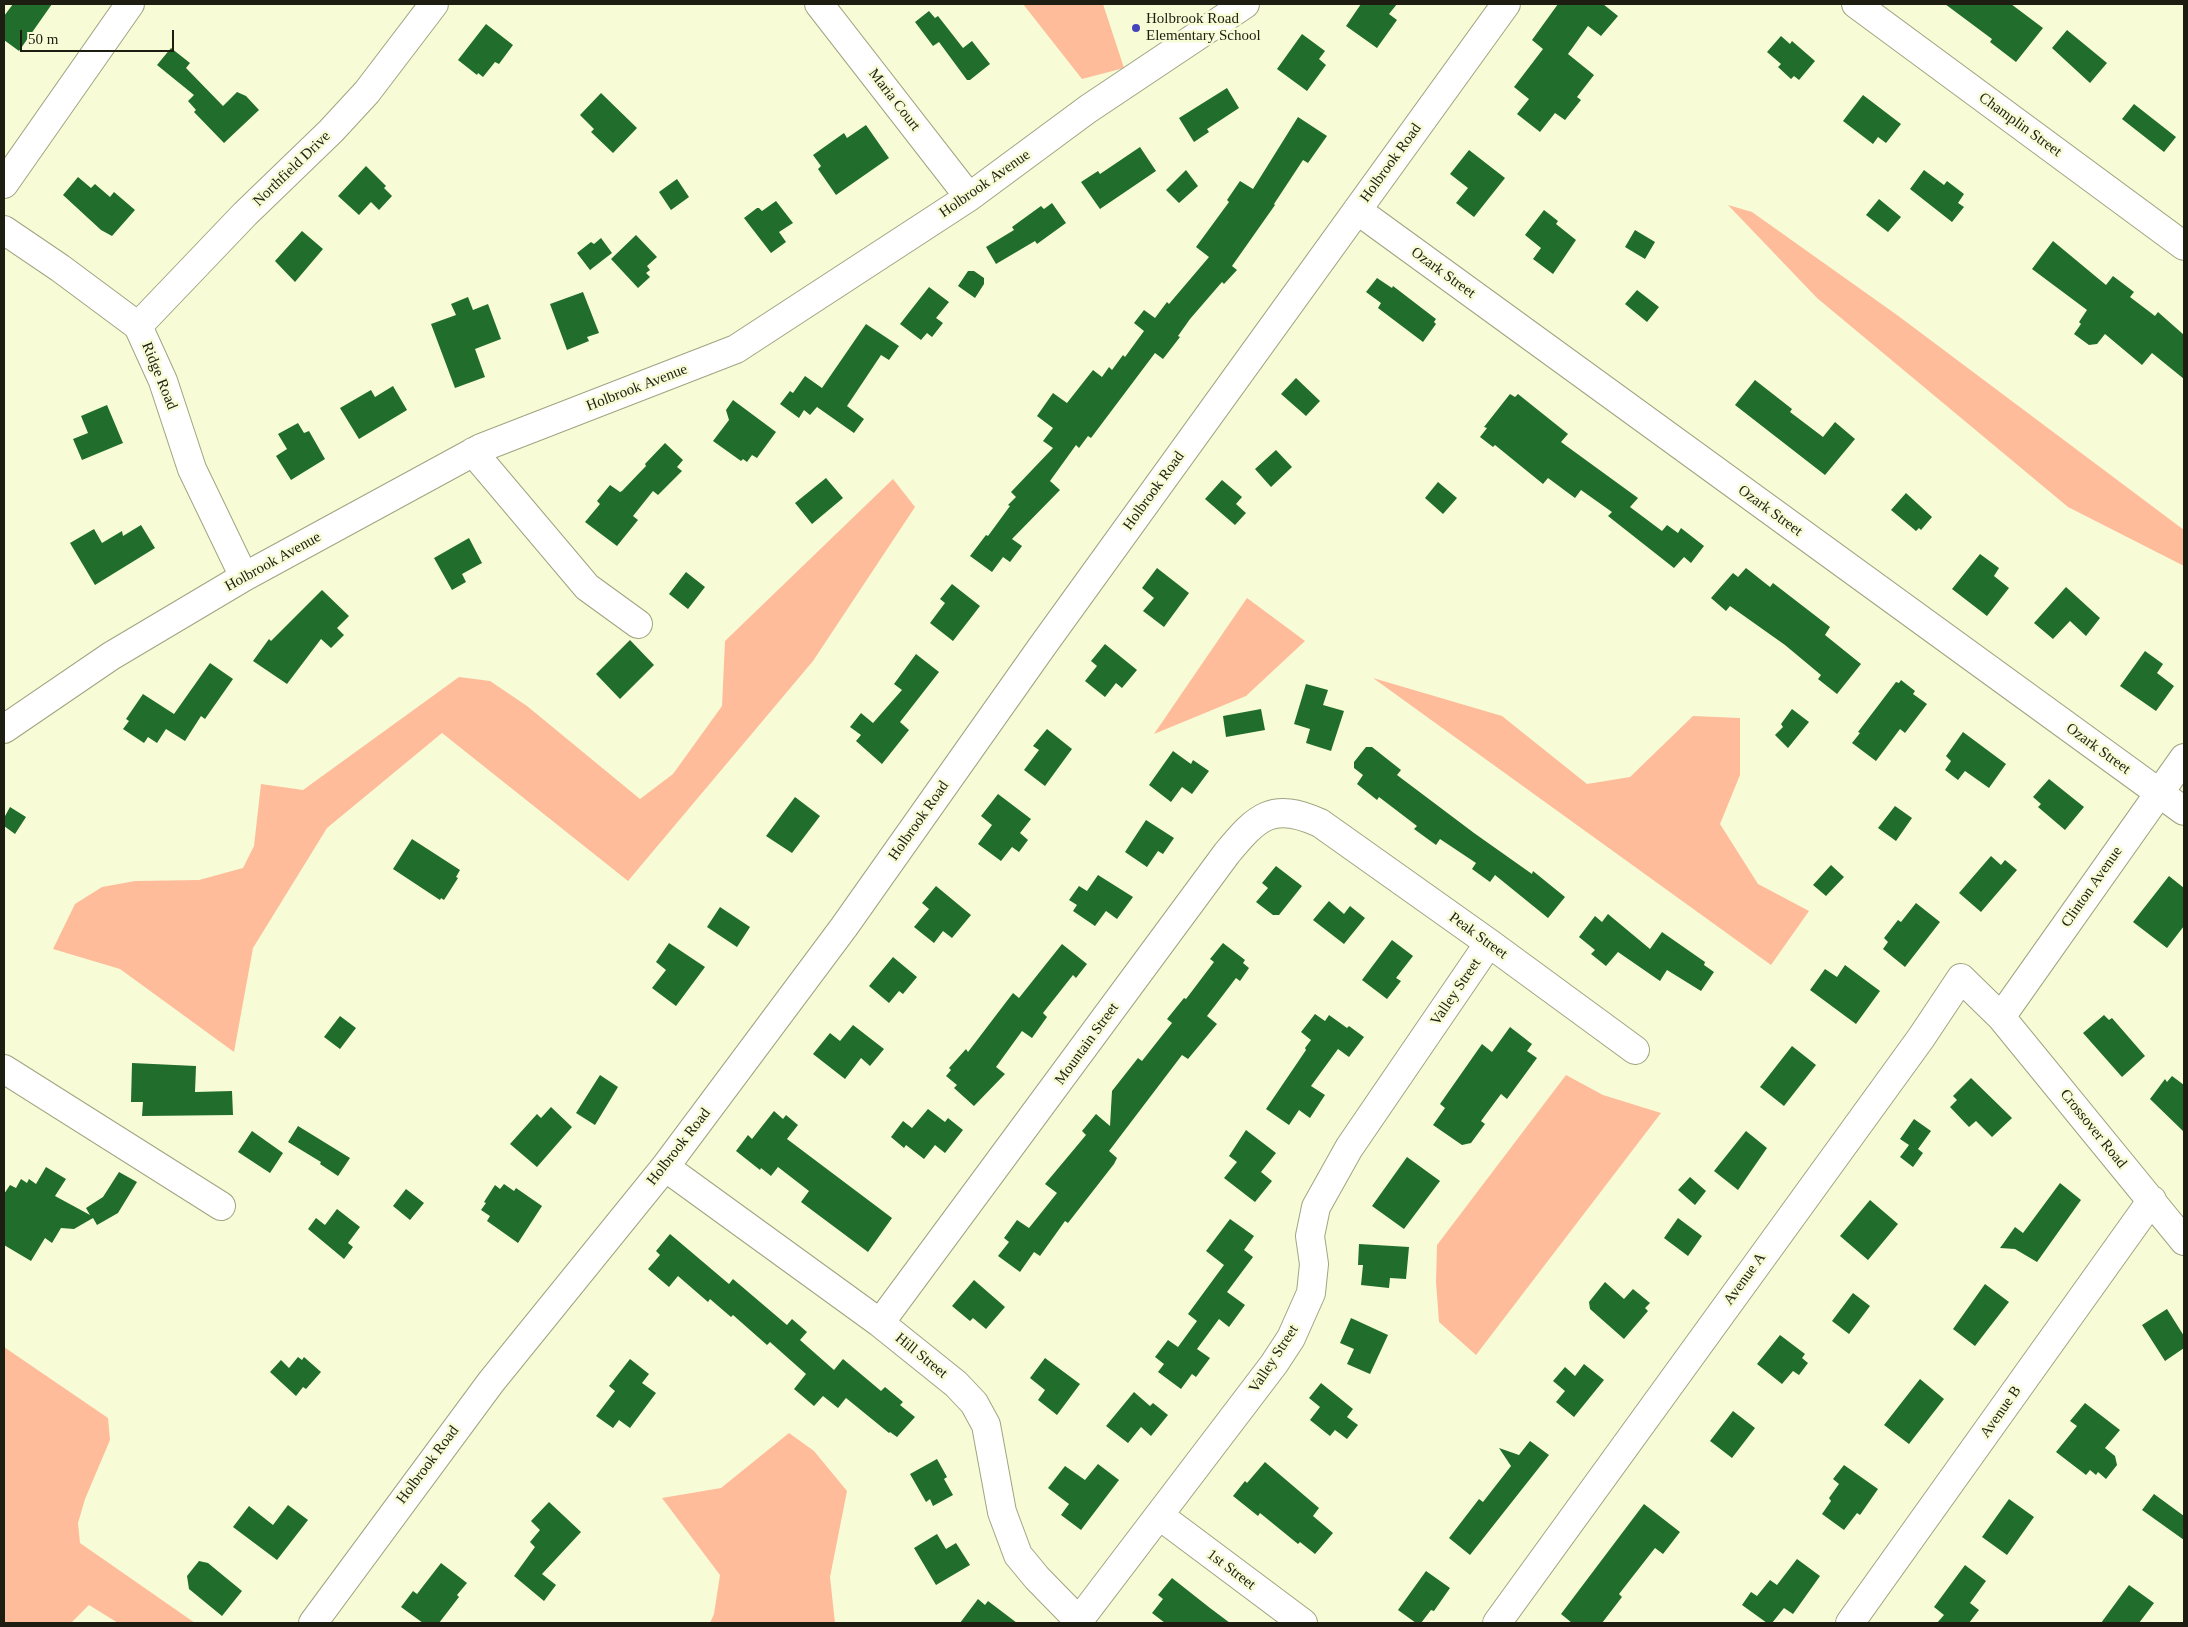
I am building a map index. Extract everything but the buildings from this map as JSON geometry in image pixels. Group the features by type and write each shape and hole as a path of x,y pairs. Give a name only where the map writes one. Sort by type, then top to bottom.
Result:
{"street":[{"path":"4,184 130,4"},
{"name":"Northfield Drive","path":"138,326 245,214 331,131 367,92 434,4"},
{"name":"Maria Court","path":"820,4 969,197"},
{"name":"Holbrook Avenue","path":"4,729 111,656 244,577 473,452 736,349 969,197 1088,109 1245,4"},
{"name":"Holbrook Road","path":"313,1623 491,1382 664,1167 844,927 1041,648 1506,4"},
{"name":"Champlin Street","path":"1856,4 2184,246"},
{"name":"Ozark Street","path":"1357,210 2184,811"},
{"name":"Ridge Road","path":"4,230 60,268 138,326 163,381 192,468 244,577"},
{"path":"473,452 587,587 638,624"},
{"name":"Clinton Avenue","path":"2001,1016 2184,758"},
{"name":"Mountain Street","path":"880,1323 1242,834 1261,817 1282,812 1305,816 1320,823"},
{"name":"Peak Street","path":"1320,823 1635,1050"},
{"name":"Valley Street","path":"1078,1622 1274,1364 1291,1338 1311,1293 1314,1264 1310,1236 1316,1207 1349,1148 1489,943"},
{"name":"Avenue A","path":"1497,1623 1921,1038 1961,978 2001,1016"},
{"name":"Crossover Road","path":"2001,1016 2184,1241"},
{"path":"4,1069 221,1206"},
{"name":"Hill Street","path":"664,1167 880,1323 956,1384 974,1403 986,1425 1002,1512 1018,1555 1078,1622"},
{"name":"Avenue B","path":"1850,1623 2152,1200"},
{"name":"1st Street","path":"1160,1516 1303,1623"}],"shaded area":[{"path":"1023,4 1103,4 1124,68 1082,79"},
{"path":"1728,205 1752,212 1897,315 2184,530 2184,566 2068,507 1817,298"},
{"path":"893,479 915,507 813,661 628,881 442,733 327,828 253,948 234,1052 120,969 53,949 75,904 102,887 135,881 199,880 243,868 254,846 261,784 303,790 459,677 490,681 527,706 640,799 673,774 722,706 725,641"},
{"path":"1247,598 1305,641 1246,696 1154,734"},
{"path":"1373,678 1502,716 1587,784 1630,777 1693,716 1740,718 1740,775 1720,824 1758,884 1809,911 1771,965"},
{"path":"1566,1075 1603,1095 1661,1113 1476,1355 1439,1322 1436,1282 1437,1245"},
{"path":"4,1347 108,1418 110,1440 85,1499 78,1523 80,1543 195,1623 118,1623 89,1605 71,1623 4,1623"},
{"path":"789,1433 814,1451 847,1491 830,1577 835,1623 710,1623 714,1614 720,1575 662,1498 721,1488"}],"place":[{"name":"Holbrook Road Elementary School","path":"1136,28"}]}
